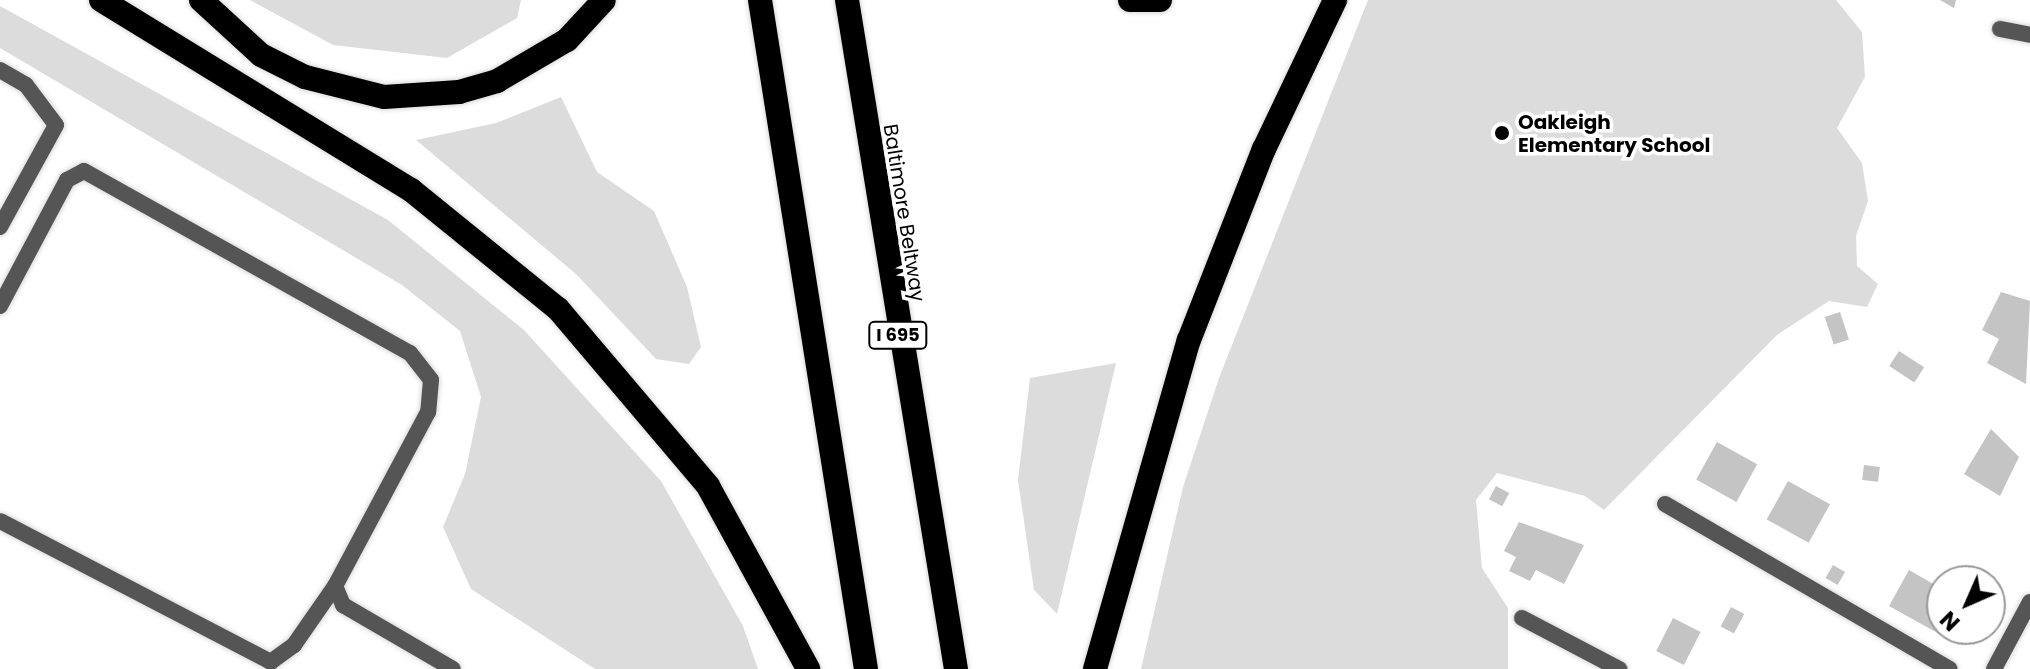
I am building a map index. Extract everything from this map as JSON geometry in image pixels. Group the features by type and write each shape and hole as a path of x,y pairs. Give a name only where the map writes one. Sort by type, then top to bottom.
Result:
{"highway":[{"path":"101,0 411,190 558,309 708,486 808,669"},
{"path":"201,0 261,55 305,77 384,97 459,92 497,81 567,40 604,0"},
{"path":"760,0 866,669"},
{"name":"Baltimore Beltway","path":"847,0 956,669"},
{"path":"1130,0 1160,0"},
{"path":"1095,669 1189,340 1264,149 1335,0"}],"street":[{"path":"2000,29 2030,35"},
{"path":"0,70 26,85 56,125 0,227"},
{"path":"0,306 67,180 84,171 424,363 431,380 428,412 335,586 294,645 271,662 0,521"},
{"path":"1665,504 1950,669"},
{"path":"335,586 343,605 453,669"},
{"path":"1994,669 2030,602"},
{"path":"1522,618 1619,669"}],"shaded area":[{"path":"250,0 521,0 517,18 447,58 333,45"},
{"path":"1368,0 1836,0 1862,32 1865,77 1837,128 1862,163 1868,201 1856,236 1857,266 1878,284 1867,307 1829,301 1777,335 1604,510 1585,496 1497,473 1476,500 1482,568 1508,608 1508,669 1141,669 1183,487 1219,378"},
{"path":"0,6 388,220 524,330 661,481 743,626 758,669 595,669 471,589 443,527 465,474 481,397 460,331 402,285 0,48"},
{"path":"561,97 597,172 654,211 687,287 701,347 689,364 656,359 576,274 416,140 496,123"},
{"path":"1116,363 1057,614 1034,590 1018,480 1030,378"}],"building":[{"path":"1940,0 1956,0 1954,8"},
{"path":"2001,292 2030,301 2026,384 1987,363 1999,339 1982,330"},
{"path":"1840,312 1849,340 1834,345 1825,317"},
{"path":"1899,351 1924,367 1914,382 1889,366"},
{"path":"1991,429 2019,457 2000,496 1964,474"},
{"path":"1717,442 1757,464 1736,502 1696,480"},
{"path":"1864,465 1880,467 1878,482 1862,480"},
{"path":"1788,481 1830,504 1809,543 1767,519"},
{"path":"1496,486 1509,493 1502,506 1489,499"},
{"path":"1519,522 1584,545 1564,584 1536,570 1530,581 1509,571 1516,557 1504,551"},
{"path":"1833,565 1845,572 1838,585 1826,578"},
{"path":"1909,570 1926,580 1926,627 1889,606"},
{"path":"1731,607 1744,614 1734,633 1721,626"},
{"path":"1673,618 1701,632 1684,665 1656,651"}],"place":[{"name":"Oakleigh Elementary School","path":"1502,133"}]}
